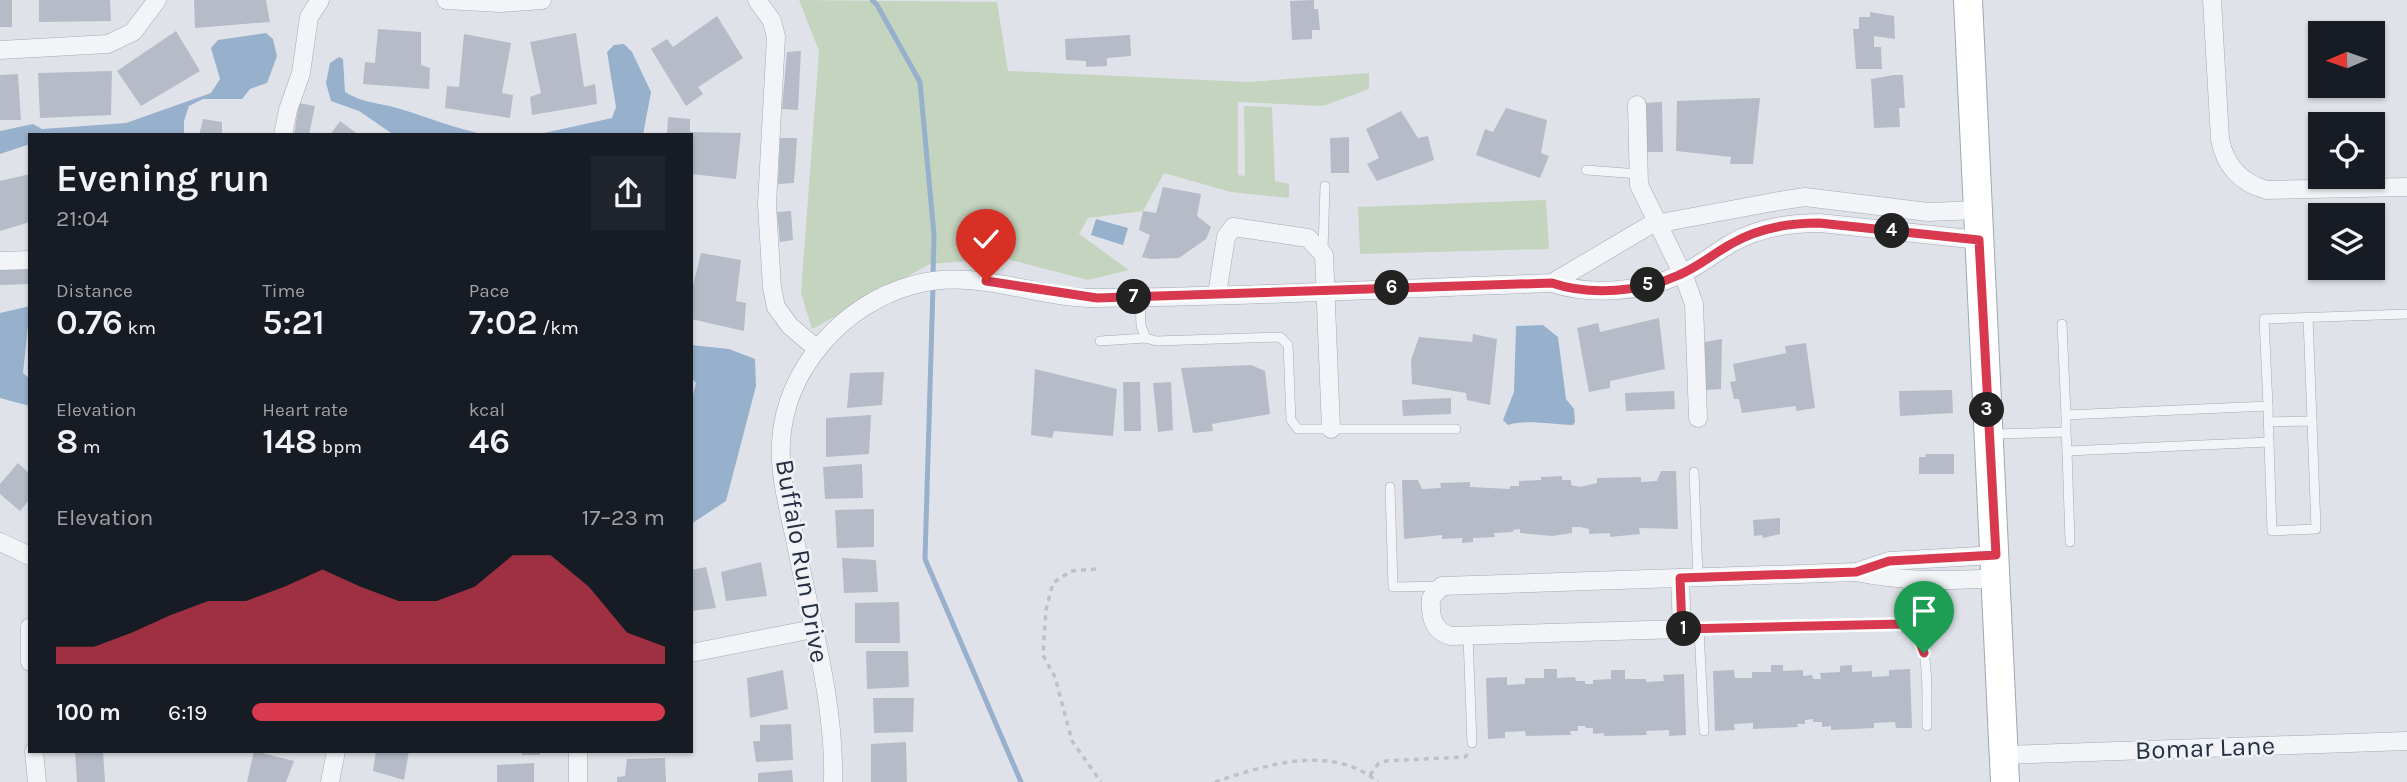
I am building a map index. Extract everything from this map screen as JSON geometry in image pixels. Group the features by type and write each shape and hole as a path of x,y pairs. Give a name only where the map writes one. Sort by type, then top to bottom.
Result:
{"main road":[{"path":"1968,0 2004,769"}],"street":[{"path":"0,50 108,44 133,32 157,0"},
{"path":"283,133 288,110 302,73 309,17 320,0"},
{"path":"446,0 500,3 542,0"},
{"path":"757,0 772,21 776,37 767,204 774,298 790,326 817,349"},
{"path":"2212,0 2222,153 2249,186 2285,192 2407,187"},
{"path":"1637,105 1642,192 1683,273 1694,304 1698,418"},
{"name":"Buffalo Run Drive","path":"1552,283 1594,260 1631,234 1657,223 1805,197 1928,212 1978,210"},
{"name":"Buffalo Run Drive","path":"833,782 833,734 783,483 781,442 790,398 817,349 844,321 871,302 908,286 938,280 986,281 1083,298 1552,283 1576,291 1629,288 1656,283 1683,273 1751,234 1794,224 1819,223 1979,240"},
{"path":"1217,294 1226,237 1233,227 1302,236 1316,243 1323,252 1331,429"},
{"path":"0,261 28,260"},
{"path":"0,542 28,555"},
{"path":"1689,578 1690,629 1468,636 1446,635 1434,624 1431,598 1442,586 1856,572 1890,579 1942,582 1996,567"},
{"path":"693,653 813,629"},
{"name":"Bomar Lane","path":"2004,769 2407,741"},
{"path":"34,753 37,782"},
{"path":"330,782 336,753"},
{"path":"578,753 578,782"}],"lane":[{"path":"1586,170 1639,174"},
{"path":"1323,252 1325,186"},
{"path":"1140,297 1142,326 1146,338"},
{"path":"2308,318 2316,529 2272,531 2264,319 2407,314"},
{"path":"2062,324 2070,542"},
{"path":"1100,341 1146,338 1156,341 1282,338 1288,345 1292,425 1300,429 1456,429"},
{"path":"2066,415 2268,406"},
{"path":"2268,422 2312,421"},
{"path":"1988,434 2066,432"},
{"path":"2067,451 2269,442"},
{"path":"1689,578 1694,472"},
{"path":"1390,487 1393,587 1442,586"},
{"path":"1704,731 1690,629 1909,625 1919,636 1924,653 1927,726"},
{"path":"1468,636 1472,743"}],"path":[{"path":"1096,569 1071,571 1053,583 1046,610 1043,655 1055,677 1072,741 1101,782"},
{"path":"1370,775 1378,764 1396,759 1465,757 1472,743"},
{"path":"1215,782 1278,762 1299,760 1353,767 1378,782"}],"green space":[{"path":"799,0 997,2 1008,71 1248,82 1369,73 1369,89 1323,106 1238,102 1238,175 1245,176 1244,106 1272,107 1275,181 1289,184 1289,198 1231,192 1164,173 1143,211 1088,218 1079,234 1129,270 1088,280 1003,258 930,264 812,329 801,293 819,51"},
{"path":"1546,200 1549,249 1360,254 1358,207"}],"water":[{"path":"266,33 273,39 277,56 267,83 250,89 242,99 203,99 189,106 184,121 184,133 28,133 28,145 0,154 0,131 33,124 42,129 126,123 211,93 220,79 211,48 218,40"},
{"path":"624,44 632,52 651,92 643,133 544,133 612,118 616,107 607,52 614,45"},
{"path":"339,57 343,59 345,92 351,95 479,133 391,133 359,111 331,101 326,83 330,63"},
{"path":"1096,219 1128,228 1123,245 1091,235"},
{"path":"28,306 23,373 28,377 28,405 0,398 0,313"},
{"path":"1543,325 1558,337 1566,399 1574,409 1575,422 1573,425 1531,422 1508,425 1503,420 1514,392 1516,326"},
{"path":"693,345 729,349 755,359 756,386 726,501 693,523 693,395 696,383 693,379"}],"building":[{"path":"0,0 12,0 12,27 0,27"},
{"path":"39,0 110,0 111,21 39,22"},
{"path":"194,0 266,0 270,22 195,28"},
{"path":"1314,0 1314,9 1318,9 1320,30 1312,30 1312,39 1292,40 1290,1"},
{"path":"1870,12 1894,16 1895,39 1874,36 1874,47 1881,47 1882,69 1856,69 1853,29 1859,29 1859,17 1870,17"},
{"path":"717,16 743,58 698,87 703,94 686,106 651,49 667,39 673,47"},
{"path":"378,29 421,32 421,65 430,68 429,89 363,84 365,62 375,63"},
{"path":"176,31 200,71 141,106 117,71"},
{"path":"576,33 584,87 595,84 597,104 532,115 530,97 541,93 530,42"},
{"path":"464,34 511,43 502,93 513,95 510,118 445,108 447,86 459,87"},
{"path":"1130,35 1131,56 1107,58 1107,66 1086,67 1086,61 1066,60 1065,39"},
{"path":"801,51 798,110 782,109 787,52"},
{"path":"112,71 111,115 40,118 38,73"},
{"path":"18,74 21,120 0,120 0,75"},
{"path":"1903,75 1905,108 1899,108 1900,127 1874,128 1871,79"},
{"path":"1760,98 1753,164 1730,164 1731,157 1676,151 1677,101"},
{"path":"1662,102 1663,152 1647,152 1644,103"},
{"path":"299,103 315,106 309,133 294,133"},
{"path":"1506,108 1547,120 1541,153 1549,156 1540,178 1476,155 1485,129 1493,132"},
{"path":"1401,111 1418,138 1428,136 1434,160 1377,181 1367,164 1379,158 1366,129"},
{"path":"668,117 690,119 690,132 741,133 736,179 693,174 693,133 667,133"},
{"path":"203,119 222,122 222,133 200,133"},
{"path":"340,121 356,133 331,133"},
{"path":"1349,137 1349,173 1331,173 1330,138"},
{"path":"780,138 797,138 794,183 778,184"},
{"path":"28,174 28,223 0,231 0,181"},
{"path":"1163,187 1201,194 1197,216 1211,227 1206,239 1179,258 1142,257 1150,235 1139,230 1143,211 1156,213"},
{"path":"791,211 793,240 780,242 777,212"},
{"path":"701,253 741,260 736,301 746,303 744,331 693,319 693,286"},
{"path":"0,268 28,269 28,284 0,285"},
{"path":"1659,318 1665,369 1610,381 1610,388 1589,392 1577,328 1598,323 1600,332"},
{"path":"1473,334 1497,339 1490,405 1467,400 1466,393 1412,384 1411,360 1419,337 1472,342"},
{"path":"1722,339 1721,389 1705,390 1705,342"},
{"path":"1806,343 1815,408 1796,411 1796,406 1742,413 1739,399 1734,399 1730,382 1736,381 1733,364 1786,353 1785,346"},
{"path":"1251,365 1265,371 1270,414 1212,424 1213,431 1193,433 1181,368"},
{"path":"1035,369 1117,389 1113,436 1054,431 1052,438 1031,435"},
{"path":"884,372 882,405 847,408 850,373"},
{"path":"1123,382 1140,382 1141,431 1124,431"},
{"path":"1171,382 1173,430 1158,432 1153,383"},
{"path":"1952,390 1953,413 1900,416 1899,391"},
{"path":"1674,391 1675,409 1626,411 1625,393"},
{"path":"1451,398 1451,414 1403,416 1402,400"},
{"path":"871,415 869,454 826,457 826,418"},
{"path":"1925,454 1954,454 1954,474 1919,474 1919,457 1926,457"},
{"path":"18,463 28,472 28,501 20,511 0,494 0,484"},
{"path":"862,464 863,498 825,499 823,467"},
{"path":"1661,471 1676,471 1678,529 1639,528 1640,534 1610,537 1610,533 1589,534 1589,529 1580,527 1572,527 1572,533 1552,536 1520,533 1520,529 1494,533 1495,537 1473,538 1473,542 1462,543 1462,538 1442,539 1442,535 1404,539 1402,480 1418,480 1422,489 1441,488 1440,483 1470,482 1470,487 1510,489 1510,486 1519,486 1519,481 1562,476 1562,480 1571,480 1571,485 1580,487 1597,483 1597,478 1641,477 1641,482 1657,481"},
{"path":"874,509 874,547 837,548 835,510"},
{"path":"1780,518 1780,534 1763,538 1762,535 1754,536 1753,520"},
{"path":"842,558 876,560 878,592 844,593"},
{"path":"761,562 767,596 726,601 721,572"},
{"path":"706,567 716,608 693,611 693,570"},
{"path":"899,602 900,643 855,643 855,603"},
{"path":"866,651 908,651 909,687 867,689"},
{"path":"1771,665 1783,665 1783,671 1803,670 1803,676 1812,675 1813,679 1821,679 1820,673 1840,672 1840,666 1852,665 1852,672 1872,671 1872,677 1889,676 1889,670 1910,669 1912,728 1896,728 1895,722 1874,723 1874,728 1831,730 1831,726 1822,727 1822,722 1813,722 1813,719 1805,720 1805,724 1797,724 1798,727 1753,729 1753,723 1734,724 1735,730 1715,731 1713,671 1734,670 1735,678 1752,678 1752,672 1771,672"},
{"path":"1544,669 1557,669 1557,678 1575,677 1576,681 1585,681 1585,684 1593,684 1593,680 1611,679 1611,670 1625,670 1625,679 1646,679 1646,682 1664,681 1663,675 1684,674 1686,735 1669,736 1669,730 1646,731 1647,735 1604,736 1604,733 1593,734 1593,728 1578,726 1578,731 1570,731 1571,735 1526,736 1525,731 1505,732 1505,738 1488,739 1486,678 1507,677 1507,685 1525,684 1525,678 1544,678"},
{"path":"783,670 788,709 750,718 747,678"},
{"path":"873,698 914,698 913,732 874,733"},
{"path":"791,724 793,760 756,762 753,741 760,741 760,725"},
{"path":"906,742 907,782 871,782 871,744"},
{"path":"75,753 103,753 105,782 77,782"},
{"path":"254,753 294,761 286,782 247,782"},
{"path":"376,753 409,753 404,780 373,771"},
{"path":"522,753 540,753 540,755"},
{"path":"665,758 666,782 617,782 617,777 625,776 627,759"},
{"path":"534,763 534,782 497,782 497,765"},
{"path":"792,770 793,782 758,782 758,773"}],"waterway":[{"path":"872,0 920,82 934,235 933,276"},
{"path":"933,286 925,559 1021,782"}],"route":[{"path":"986,281 1083,298 1552,283 1576,291 1629,288 1665,281 1697,266 1751,234 1794,224 1819,223 1979,240 1996,555 1889,561 1856,572 1680,578 1682,629 1903,624 1915,629 1924,653"}]}
